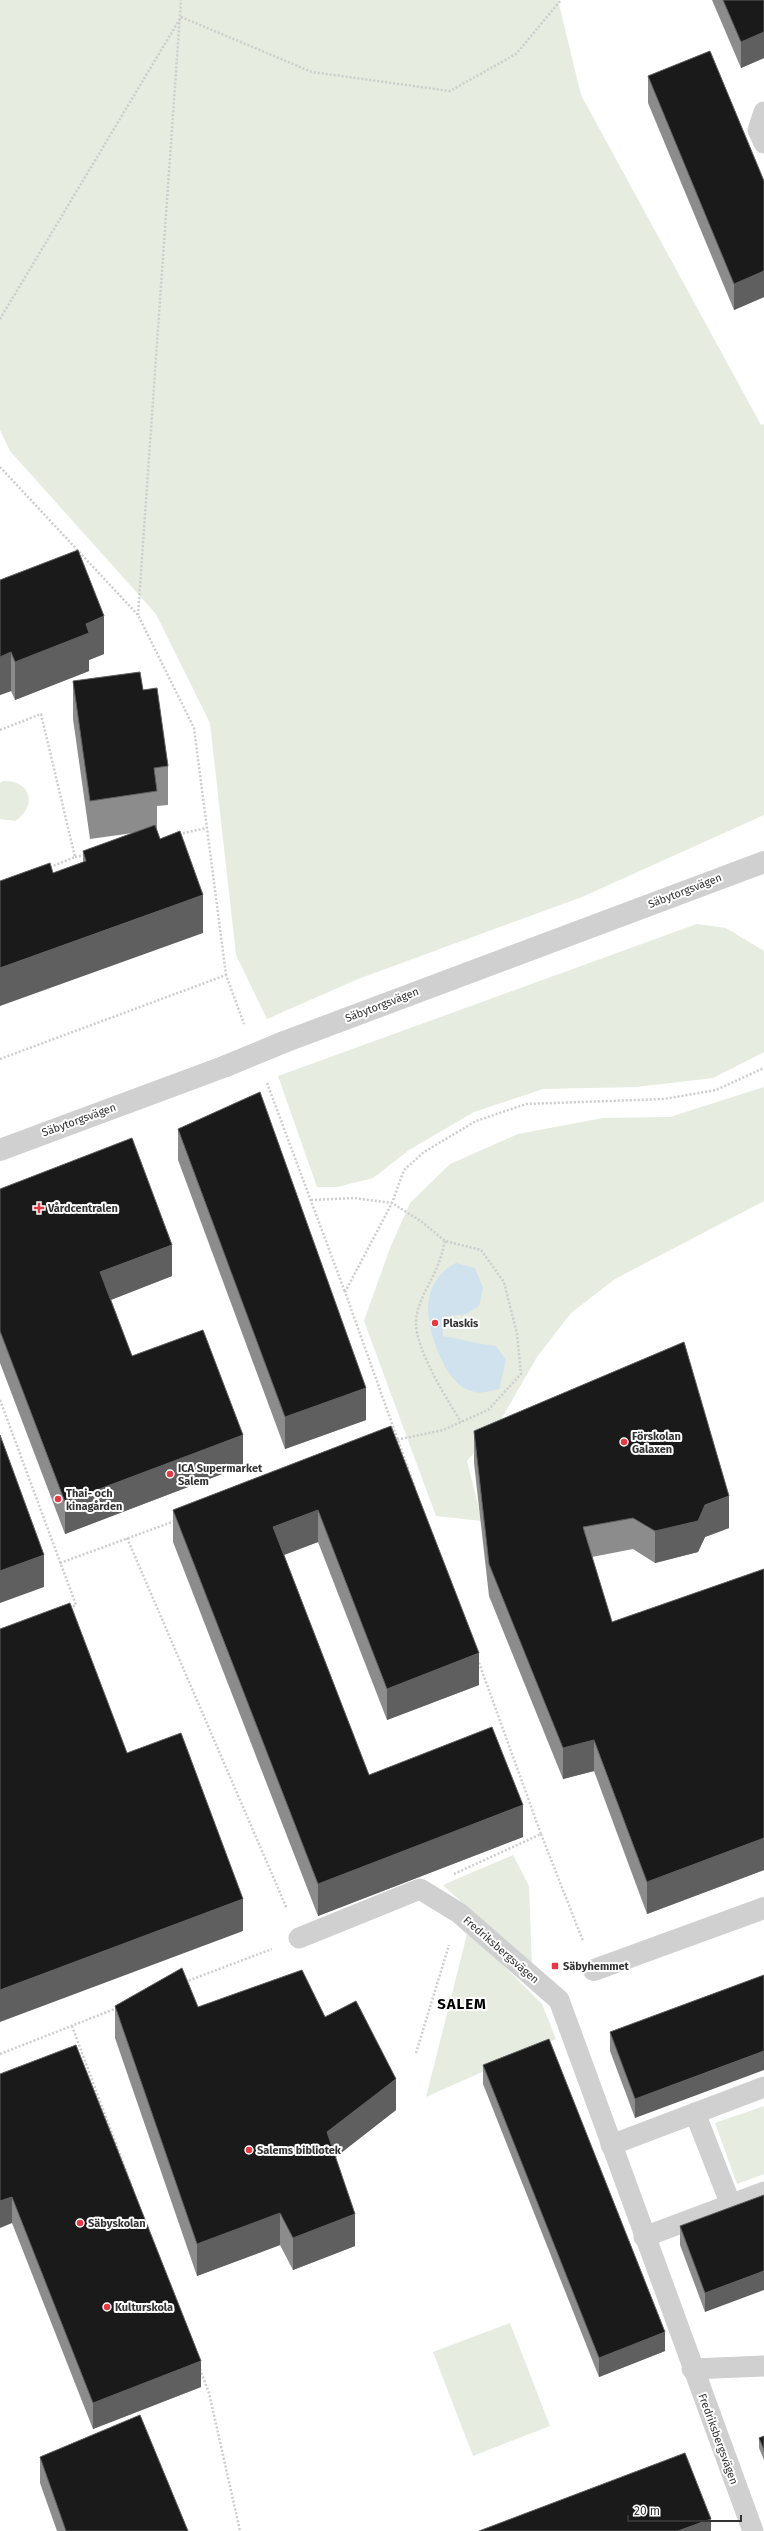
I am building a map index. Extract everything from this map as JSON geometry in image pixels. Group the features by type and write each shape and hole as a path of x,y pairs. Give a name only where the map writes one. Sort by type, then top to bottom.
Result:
{"street":[{"name":"Säbytorgsvägen","path":"0,1150 226,1066 284,1042 763,865"},
{"path":"594,1970 764,1908"}],"lane":[{"path":"764,112 758,130 764,143"},
{"path":"299,1938 420,1890"},
{"name":"Fredriksbergsvägen","path":"420,1890 459,1913 559,2000 692,2369 753,2531"},
{"path":"611,2145 764,2087"},
{"path":"695,2113 731,2205"},
{"path":"644,2237 764,2192"},
{"path":"692,2369 764,2366"}],"path":[{"path":"138,615 181,0"},
{"path":"181,17 312,72 450,91 516,54 561,0"},
{"path":"0,319 181,17"},
{"path":"0,467 138,615 194,728 226,975"},
{"path":"0,730 41,714 76,857"},
{"path":"176,835 207,828"},
{"path":"41,871 76,857 91,854"},
{"path":"416,1491 346,1292 392,1203 404,1170 424,1152 476,1121 526,1104 664,1099 716,1090 764,1068"},
{"path":"311,1200 354,1198 392,1203 422,1222 445,1241 481,1250 504,1282 517,1334 521,1374 488,1410 443,1430 389,1442"},
{"path":"445,1241 439,1262 424,1291 416,1322 422,1349 441,1390 461,1422"},
{"path":"0,1400 76,1605 62,1610"},
{"path":"60,1563 180,1519"},
{"path":"127,1538 299,1938 182,1983"},
{"path":"476,1655 541,1834 594,1970"},
{"path":"420,1890 541,1834"},
{"path":"416,2053 459,1913"},
{"path":"0,2054 124,2006"},
{"path":"72,2026 135,2195"},
{"path":"198,2364 209,2393 240,2531"}],"shaded area":[{"path":"0,0 558,0 581,95 761,425 764,424 764,815 582,897 358,979 267,1019 236,955 210,723 156,614 10,451 0,430"},
{"path":"3,781 20,785 25,789 28,795 29,801 27,808 15,821 0,819 0,783"},
{"path":"697,924 726,928 764,951 764,1052 713,1078 636,1087 543,1089 474,1112 409,1150 373,1178 337,1187 317,1187 278,1076"},
{"path":"764,1087 764,1201 615,1279 571,1313 537,1357 499,1423 467,1461 482,1521 436,1516 364,1321 390,1248 410,1203 450,1164 518,1134 603,1118 670,1117"},
{"path":"513,1855 529,1886 532,1967 443,1885"},
{"path":"468,1930 542,2004 556,2039 426,2097"},
{"path":"764,2106 764,2174 737,2184 715,2123"},
{"path":"510,2323 550,2426 473,2456 433,2352"}],"water":[{"name":"Plaskis","path":"456,1263 475,1268 483,1288 479,1306 466,1314 442,1317 443,1336 496,1346 506,1360 499,1389 477,1392 462,1387 448,1372 434,1341 428,1316 428,1304 431,1292 436,1281 444,1271"}],"building":[{"path":"723,0 764,0 764,32 741,42"},
{"path":"710,51 764,181 764,271 734,284 648,76"},
{"path":"78,550 104,616 86,624 89,633 15,662 11,652 0,657 0,580"},
{"path":"140,672 143,690 157,688 168,766 154,768 157,791 90,801 73,681"},
{"path":"155,825 160,839 180,831 203,895 0,968 0,881 50,863 53,873 86,861 83,851"},
{"path":"260,1092 366,1388 285,1417 178,1129"},
{"path":"132,1138 172,1245 100,1272 132,1356 203,1330 243,1435 65,1502 0,1331 0,1189"},
{"path":"684,1342 729,1496 705,1505 698,1521 655,1531 633,1518 583,1527 612,1622 764,1569 764,1838 647,1882 594,1740 563,1748 489,1564 474,1431"},
{"path":"391,1426 479,1653 387,1689 318,1510 273,1527 369,1775 492,1727 523,1805 318,1884 173,1510"},
{"path":"0,1435 44,1555 0,1571"},
{"path":"70,1603 127,1753 181,1733 243,1899 0,1990 0,1629"},
{"name":"Salems bibliotek","path":"182,1968 198,2007 302,1970 325,2017 356,2001 396,2079 327,2132 355,2214 293,2238 280,2213 197,2244 115,2006"},
{"path":"764,1975 764,2051 635,2099 610,2032"},
{"path":"549,2039 665,2332 599,2358 483,2065"},
{"name":"Kulturskola","path":"76,2045 201,2361 93,2403 12,2197 0,2201 0,2074"},
{"path":"764,2195 764,2271 705,2293 680,2226"},
{"path":"140,2415 188,2531 66,2531 40,2457"},
{"path":"764,2436 764,2450 759,2438"},
{"path":"685,2453 711,2519 678,2531 479,2531"}],"place":[{"name":"Vårdcentralen","path":"39,1208"},
{"name":"Plaskis","path":"435,1323"},
{"name":"Förskolan Galaxen","path":"624,1442"},
{"name":"ICA Supermarket Salem","path":"170,1474"},
{"name":"Thai- och kinagården","path":"58,1499"},
{"name":"Säbyhemmet","path":"555,1966"},
{"name":"Salems bibliotek","path":"249,2150"},
{"name":"Säbyskolan","path":"80,2223"},
{"name":"Kulturskola","path":"107,2307"}],"district":[{"name":"SALEM","path":"462,2004"}]}
